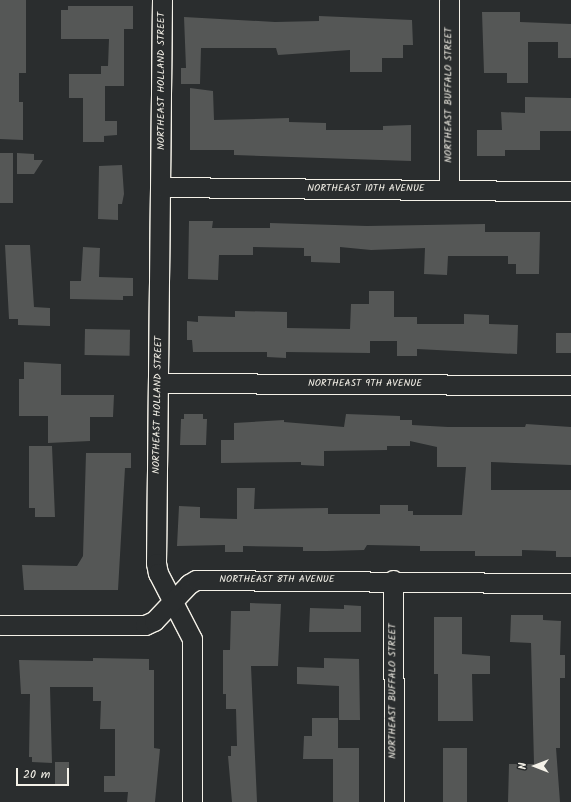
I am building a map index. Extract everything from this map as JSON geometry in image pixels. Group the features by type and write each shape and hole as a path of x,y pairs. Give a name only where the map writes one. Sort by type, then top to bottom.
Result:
{"street":[{"name":"NORTHEAST HOLLAND STREET","path":"162,0 156,563 158,573 192,640 192,802"},
{"name":"NORTHEAST BUFFALO STREET","path":"449,0 449,189"},
{"name":"NORTHEAST 10TH AVENUE","path":"161,187 571,191"},
{"name":"NORTHEAST 9TH AVENUE","path":"159,383 571,385"},
{"name":"NORTHEAST 8TH AVENUE","path":"0,625 144,624 154,621 196,580 393,580 571,583"},
{"name":"NORTHEAST BUFFALO STREET","path":"393,580 394,802"}],"building":[{"path":"0,0 26,0 26,73 19,73 19,102 23,102 23,140 0,139"},
{"path":"68,6 133,6 133,29 124,29 124,86 105,86 105,121 117,121 117,135 104,136 104,142 83,142 83,98 69,98 69,74 101,74 101,66 108,66 109,39 61,39 61,10 68,10"},
{"path":"482,12 520,12 520,22 571,24 571,58 558,58 558,42 528,42 528,83 507,83 507,73 484,73"},
{"path":"319,16 412,20 413,45 403,45 403,58 382,58 382,72 350,72 350,50 278,55 276,48 201,48 200,84 181,84 181,68 186,68 184,17 275,22 319,21"},
{"path":"190,88 213,91 214,120 289,118 289,122 326,123 326,130 383,130 383,126 411,125 411,161 234,155 234,150 190,150"},
{"path":"525,97 571,98 571,131 540,131 540,150 505,150 505,156 477,156 477,130 502,130 501,112 525,113"},
{"path":"0,153 13,153 13,203 0,203"},
{"path":"17,153 34,154 34,160 43,160 34,174 17,174"},
{"path":"122,165 124,194 122,204 118,204 118,220 98,219 99,166"},
{"path":"189,221 213,221 212,228 270,228 270,223 367,226 485,224 485,232 540,232 539,274 516,274 516,264 508,264 508,256 448,256 447,275 424,274 425,248 371,250 340,247 340,263 311,262 311,256 304,256 304,248 253,247 253,255 219,255 218,280 188,279"},
{"path":"5,245 30,245 34,307 50,308 50,326 18,325 18,319 9,319"},
{"path":"83,247 100,248 99,277 133,278 133,296 123,296 123,300 70,299 70,281 81,281"},
{"path":"369,291 394,291 394,317 417,317 417,324 464,324 464,314 489,315 489,324 518,325 517,354 417,349 417,356 397,356 397,341 370,341 370,353 286,352 286,358 267,357 267,352 193,352 192,340 187,340 187,321 198,322 198,316 235,317 235,311 287,312 287,328 350,329 351,304 369,304"},
{"path":"85,329 130,330 130,356 85,355"},
{"path":"556,333 571,333 571,353 556,353"},
{"path":"24,362 61,364 61,395 114,395 113,417 90,417 90,441 48,443 48,416 19,416 19,379 24,379"},
{"path":"184,414 203,414 203,419 207,419 206,445 180,445 181,419 184,419"},
{"path":"346,414 400,416 400,420 412,420 412,425 448,427 525,427 526,424 571,427 571,465 491,462 491,490 571,490 571,557 556,557 556,551 522,550 522,556 475,556 475,551 420,551 420,546 367,545 364,550 303,551 303,547 243,546 243,552 225,552 225,545 177,546 179,506 200,507 200,518 237,519 237,488 255,488 254,509 328,508 328,514 380,514 380,505 408,505 408,511 413,511 413,515 462,515 466,467 437,467 437,447 410,441 410,446 387,446 387,450 324,451 324,466 301,465 301,462 221,463 221,440 234,440 234,423 284,420 284,422 344,427"},
{"path":"29,446 52,446 55,517 35,517 35,508 29,508"},
{"path":"86,453 131,453 131,468 125,468 118,590 24,590 22,565 77,566 83,556"},
{"path":"250,603 281,604 278,666 251,666 257,802 232,802 228,756 231,756 231,746 237,746 236,709 226,709 226,694 223,694 223,650 230,650 231,611 250,611"},
{"path":"344,605 361,606 361,632 309,632 310,608 344,609"},
{"path":"511,615 543,615 543,620 561,621 560,655 565,655 565,678 560,678 560,748 556,748 560,802 508,802 509,764 534,764 531,643 510,642"},
{"path":"434,617 462,617 462,654 490,656 490,674 472,674 473,721 438,721 438,674 434,674"},
{"path":"93,658 149,659 149,670 154,670 154,748 160,749 155,802 127,802 128,792 104,792 104,776 115,776 115,729 100,729 101,701 93,701 93,687 50,687 52,763 32,762 32,757 29,757 30,694 21,694 19,660 93,661"},
{"path":"324,658 359,659 360,720 339,720 339,686 297,684 297,667 324,668"},
{"path":"312,718 338,718 338,748 359,748 359,802 333,802 333,759 303,759 304,736 312,736"},
{"path":"443,748 467,748 467,802 443,802"},
{"path":"55,762 69,762 69,786 55,786"}]}
